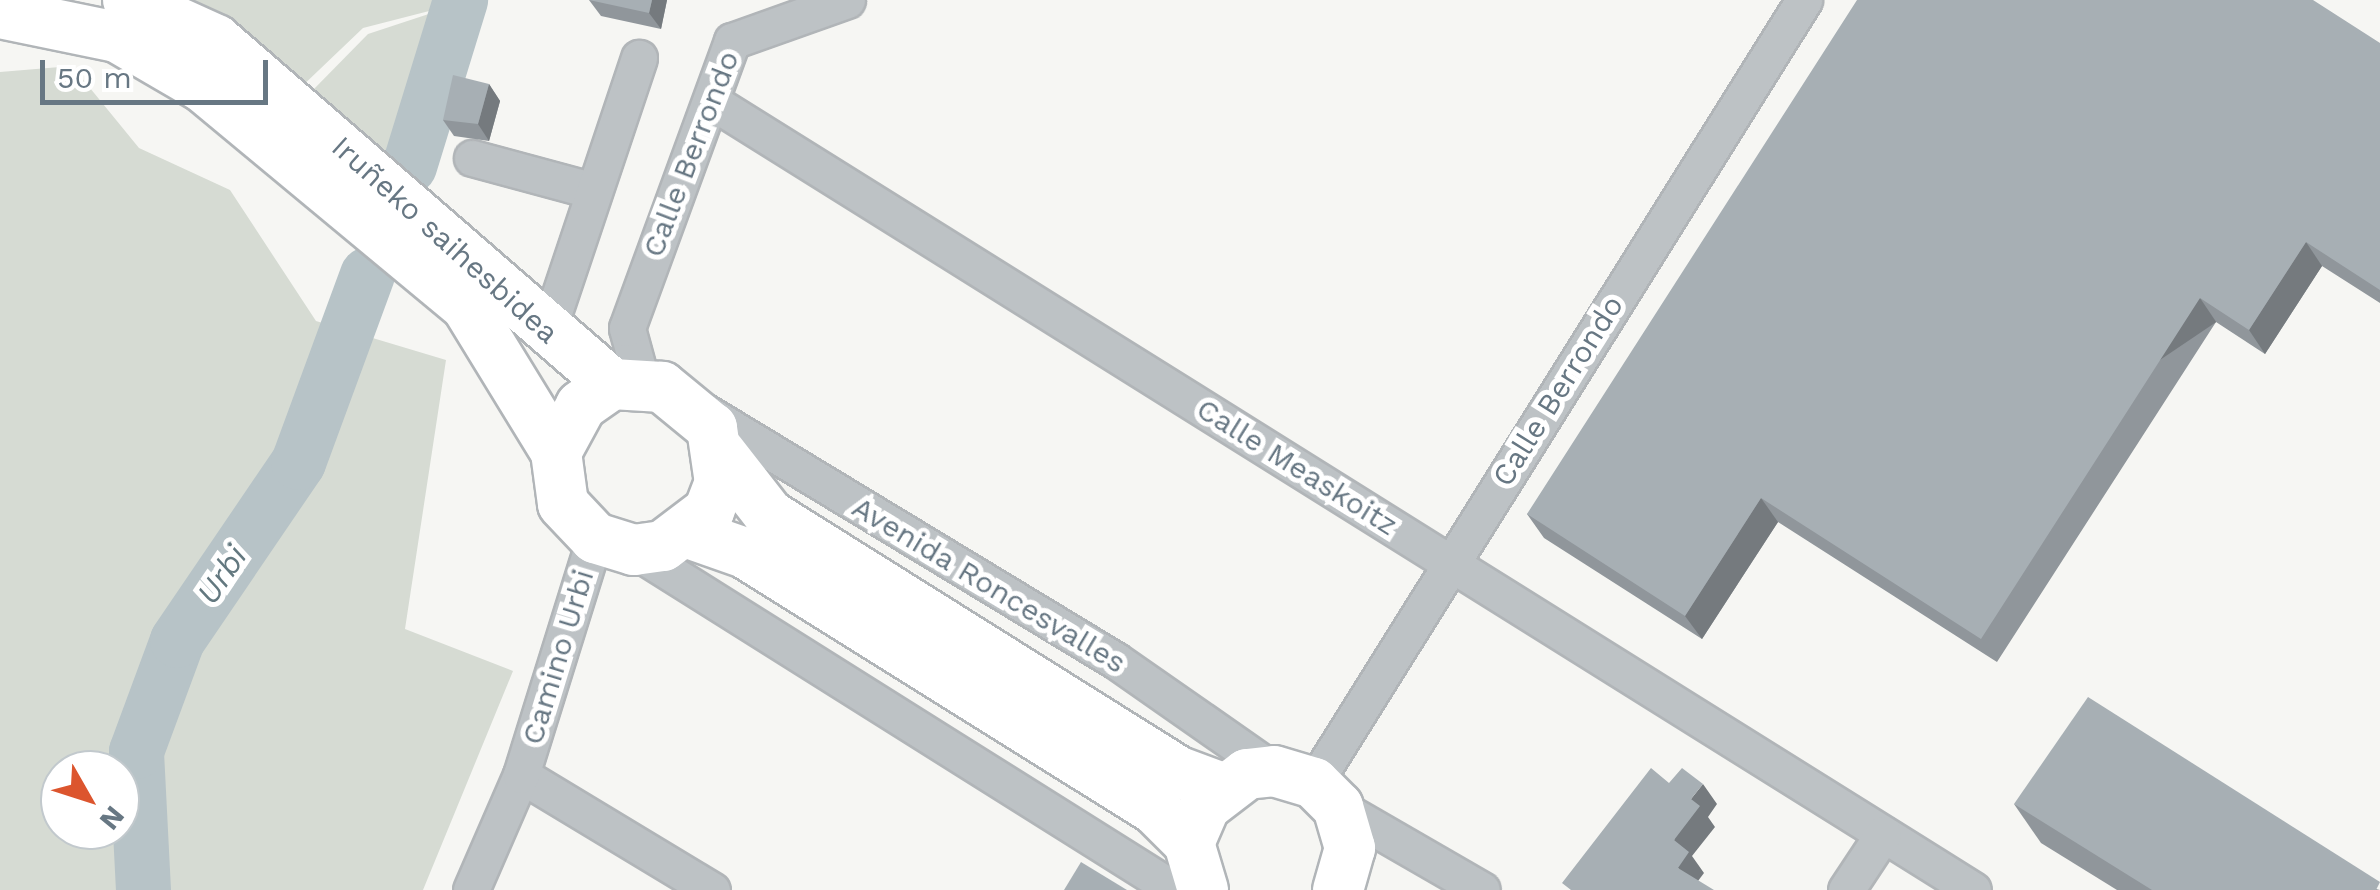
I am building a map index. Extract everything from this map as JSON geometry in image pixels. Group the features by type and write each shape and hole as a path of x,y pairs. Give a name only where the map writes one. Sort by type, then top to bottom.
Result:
{"highway":[{"name":"Iruñeko saihesbidea","path":"128,0 216,40 548,330 627,384"},
{"name":"Iruñeko saihesbidea","path":"0,13 117,38 204,86 466,305 556,452"},
{"path":"1204,890 1188,842 1155,809 745,553 688,533 615,544 564,504 556,452 581,406 627,384 697,407 720,452 769,515 1178,772 1323,820 1381,890"},
{"path":"688,533 715,497 720,452"},
{"path":"1188,842 1222,788"}],"street":[{"name":"Calle Berrondo","path":"627,384 627,328 732,41 847,0"},
{"name":"Calle Berrondo","path":"1323,820 1450,562 1804,0"},
{"path":"548,330 639,58"},
{"name":"Calle Measkoitz","path":"711,101 1973,890"},
{"path":"472,158 594,191"},
{"name":"Avenida Roncesvalles","path":"697,407 1115,660 1323,820 1482,890"},
{"path":"615,544 1175,890"},
{"name":"Camino Urbi","path":"471,890 615,544"},
{"path":"521,775 712,890"},
{"path":"1846,890 1882,834"}],"shaded area":[{"path":"184,0 472,0 363,28 297,91"},
{"path":"453,6 403,168 312,91 368,34"},
{"path":"72,66 139,148 230,190 316,321 446,360 405,629 513,671 423,890 0,890 0,72"}],"building":[{"path":"589,0 652,0 649,13"},
{"path":"1857,0 2313,0 2380,43 2380,290 2306,242 2249,330 2200,298 1981,639 1761,498 1685,616 1527,514"},
{"path":"453,75 489,84 478,124 443,120"},
{"path":"2088,697 2380,882 2376,890 2152,890 2014,804"},
{"path":"1651,768 1669,783 1682,768 1703,784 1691,799 1700,806 1674,840 1689,852 1678,868 1714,890 1571,890 1562,883"},
{"path":"1081,862 1127,890 1064,890"}],"waterway":[{"name":"Urbi","path":"409,166 460,0"},
{"name":"Urbi","path":"143,890 136,751 177,640 298,462 367,274"}]}
